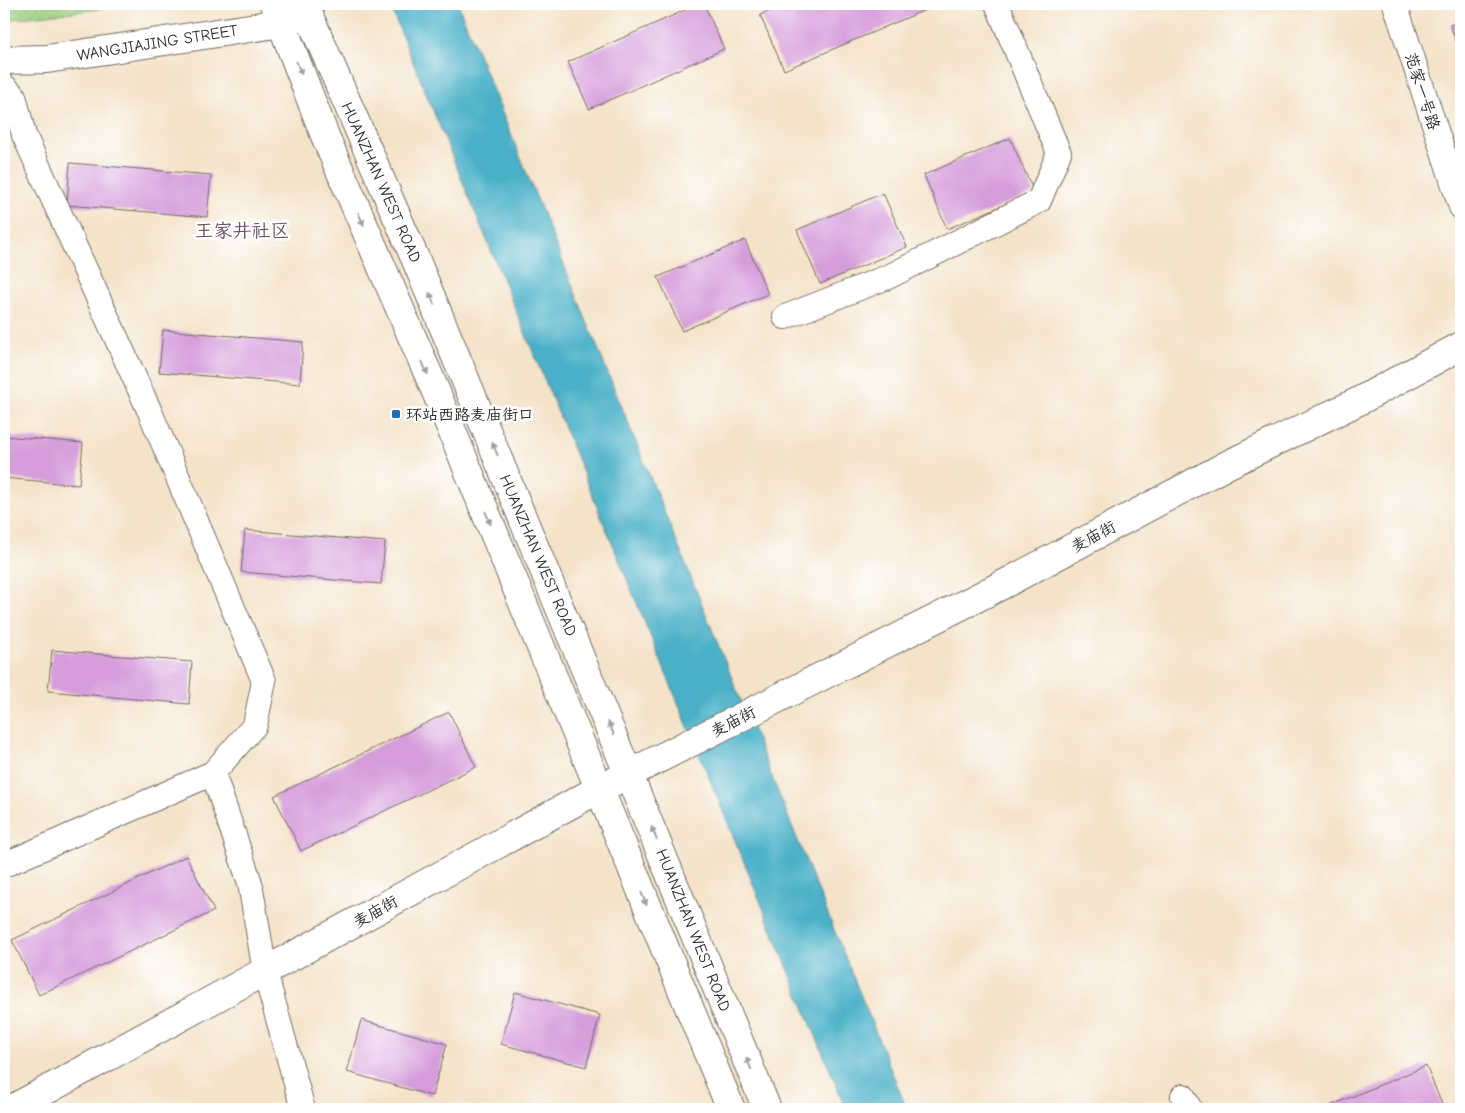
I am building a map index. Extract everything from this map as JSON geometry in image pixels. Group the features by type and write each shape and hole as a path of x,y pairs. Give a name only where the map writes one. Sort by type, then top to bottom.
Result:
{"main road":[{"name":"WANGJIAJING STREET","path":"4,60 47,59 278,13 307,9"},
{"name":"HUANZHAN WEST ROAD","path":"307,9 415,258 630,773 767,1109"},
{"name":"HUANZHAN WEST ROAD","path":"278,13 325,136 436,392 731,1109"},
{"name":"麦庙街","path":"12,1109 599,789 1461,346"}],"street":[{"path":"785,317 890,276 1039,201 1059,153 998,4"},
{"name":"范家一号路","path":"1395,4 1461,207"},
{"path":"4,86 14,96 24,136 150,412 264,681 255,725 213,773 4,865"},
{"path":"213,773 250,883 265,972 303,1109"}],"green space":[{"path":"4,4 97,4 99,9 4,20"}],"water":[{"path":"389,4 458,4 907,1109 846,1109"}],"building":[{"path":"699,4 704,4 724,49 589,109 568,62"},
{"path":"787,4 939,4 784,70 760,15"},
{"path":"1461,21 1461,56 1450,25"},
{"path":"1010,138 1034,192 947,229 924,175"},
{"path":"70,163 211,175 207,217 67,205"},
{"path":"883,193 907,247 820,284 797,230"},
{"path":"745,240 768,294 682,331 658,277"},
{"path":"163,330 303,342 300,384 159,372"},
{"path":"4,436 83,443 79,485 4,478"},
{"path":"245,530 385,542 381,584 241,572"},
{"path":"52,650 192,662 189,704 48,691"},
{"path":"449,712 476,767 301,851 274,796"},
{"path":"186,856 214,911 39,995 12,940"},
{"path":"515,992 600,1015 586,1067 501,1044"},
{"path":"361,1020 447,1044 432,1096 347,1072"},
{"path":"1426,1066 1444,1109 1322,1109"}],"place":[{"name":"环站西路麦庙街口","path":"396,414"}],"district":[{"name":"王家井社区","path":"242,230"}]}
